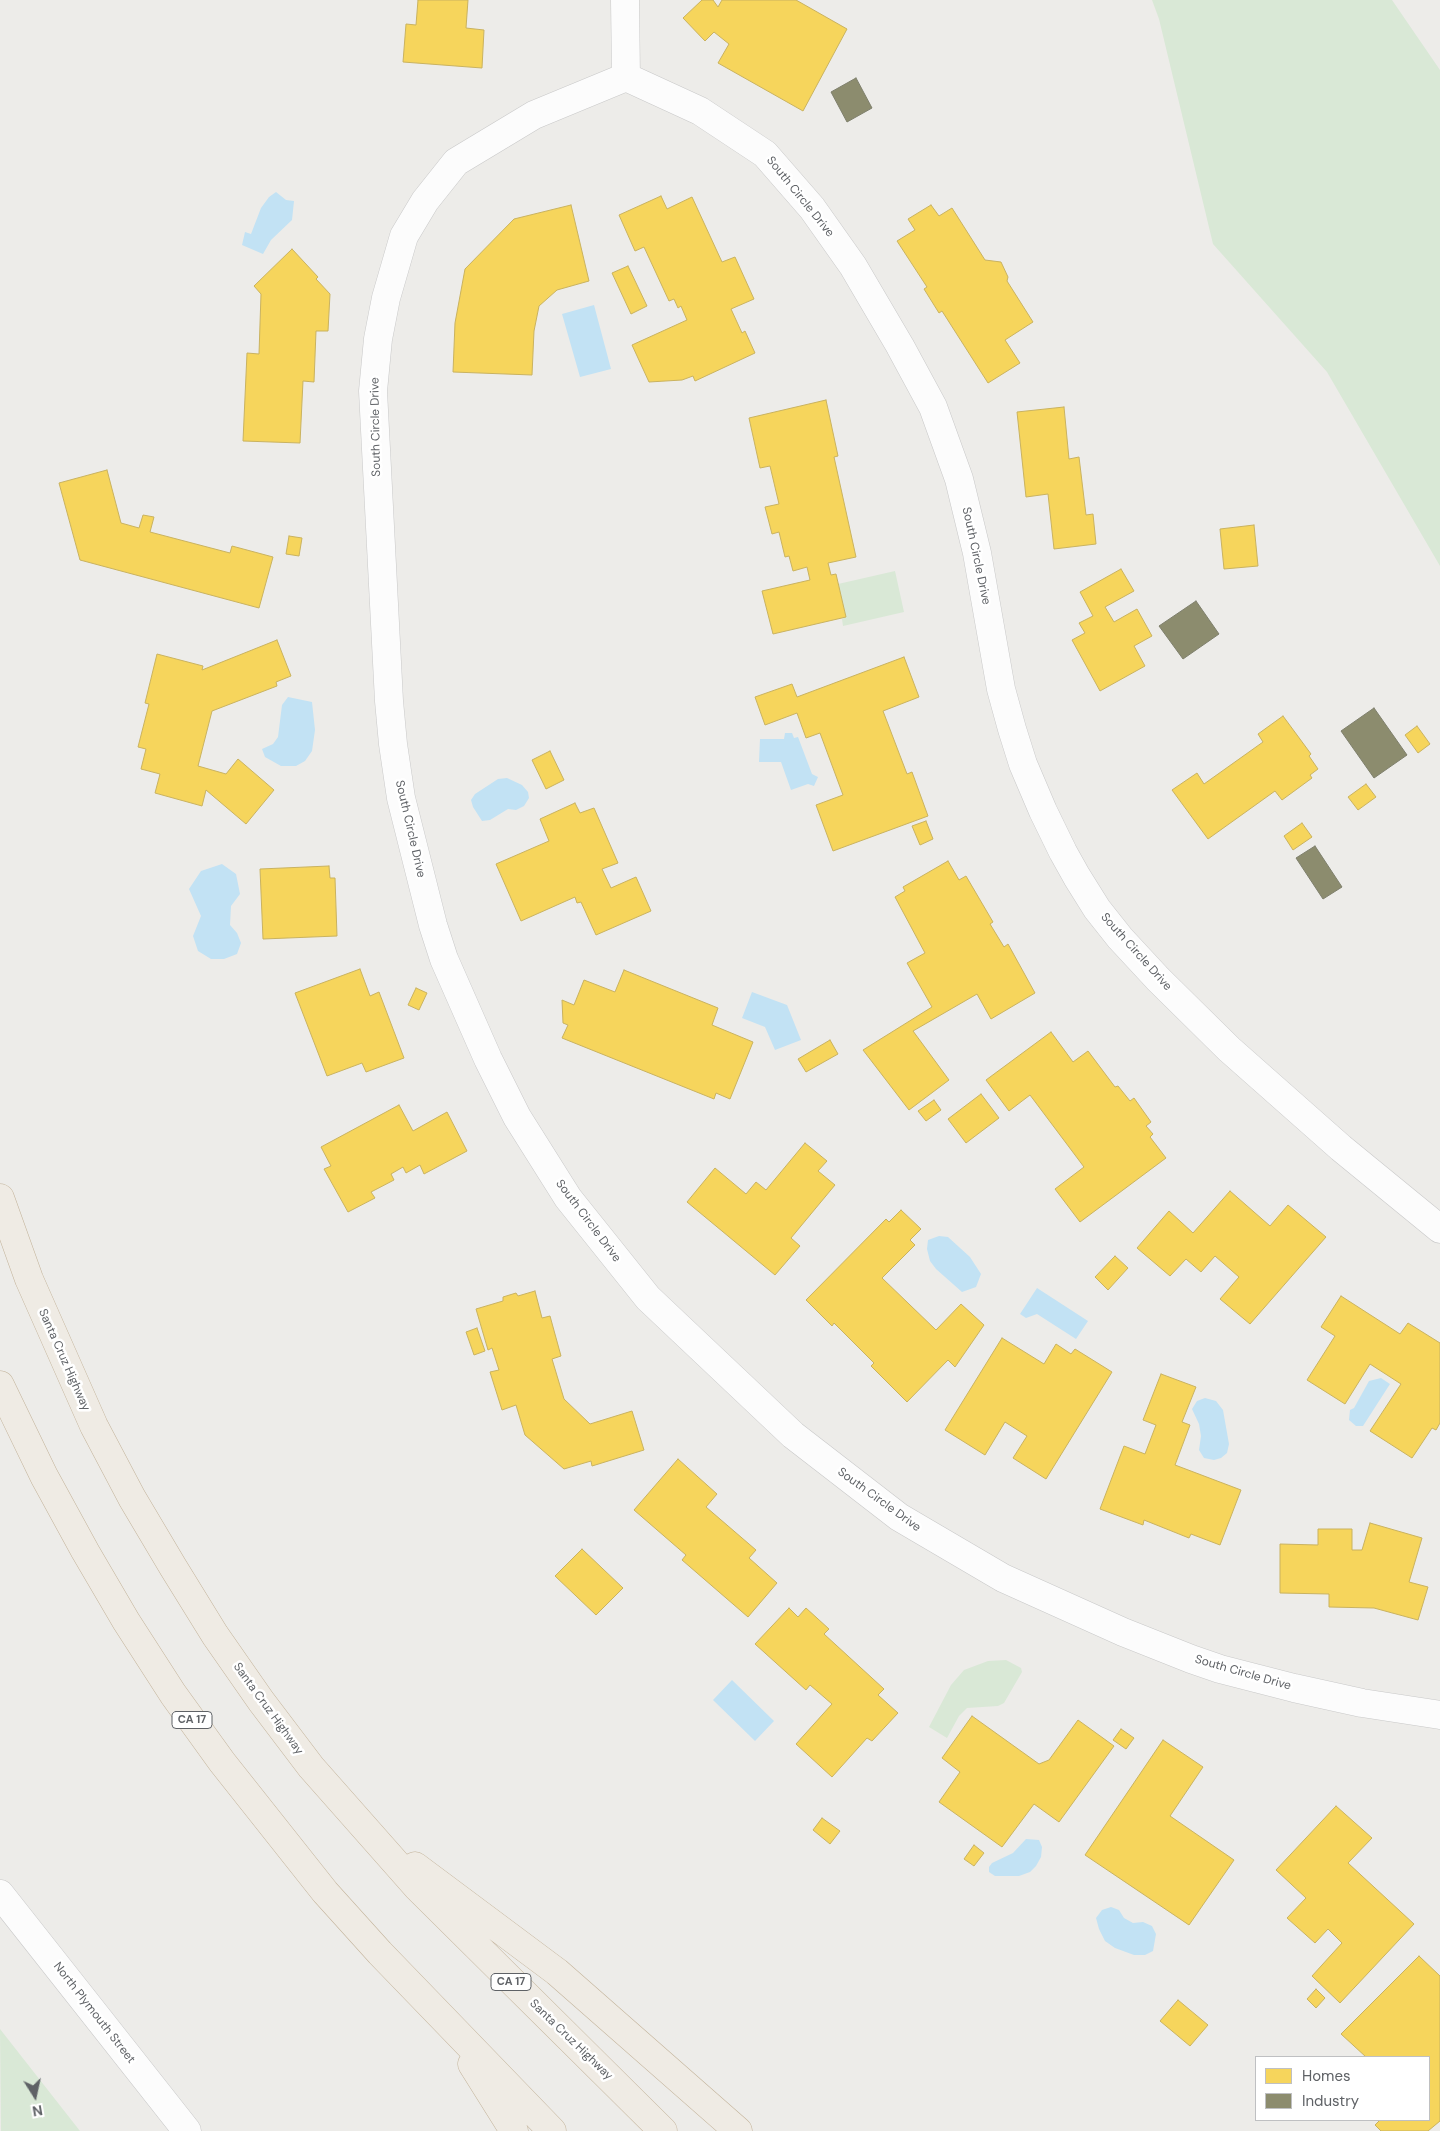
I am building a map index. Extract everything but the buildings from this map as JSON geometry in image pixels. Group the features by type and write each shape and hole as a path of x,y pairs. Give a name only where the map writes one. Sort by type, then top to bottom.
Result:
{"highway":[{"name":"Santa Cruz Highway","path":"0,1198 29,1279 60,1353 94,1426 132,1498 215,1634 261,1701 311,1767 363,1828 474,1945 663,2131"},
{"name":"CA 17","path":"0,1385 44,1476 84,1551 173,1694 222,1762 319,1885 380,1953 552,2131"},
{"path":"363,1828 514,1938 557,1972 738,2131"},
{"path":"441,2017 514,2131"}],"street":[{"path":"625,0 626,77"},
{"name":"South Circle Drive","path":"1440,1229 1340,1148 1229,1048 1158,979 1120,938 1097,908 1063,852 1023,764 1001,689 977,553 959,479 933,406 853,266 817,215 765,154 700,112 626,77 534,115 456,162 424,201 404,236 386,298 378,338 373,391 388,692 393,744 401,798 433,925 444,958 488,1059 517,1117 568,1198 648,1298 793,1435 899,1516 1003,1578 1123,1632 1220,1669 1362,1703 1440,1715"},
{"name":"North Plymouth Street","path":"0,1894 187,2131"}],"green space":[{"path":"1152,0 1392,0 1440,70 1440,566 1327,372 1213,244 1159,19"},
{"path":"895,571 904,612 843,626 842,619 846,617 838,584"},
{"path":"1006,1660 1021,1668 1022,1672 1004,1703 998,1706 967,1708 959,1716 947,1738 929,1727 951,1685 964,1670 988,1661"},
{"path":"0,2029 80,2131 1,2131"}],"water":[{"path":"276,192 286,200 294,201 292,220 271,240 263,254 242,245 245,232 251,234 261,208 269,197"},
{"path":"594,305 611,369 580,377 562,314"},
{"path":"288,697 312,702 315,730 312,751 305,761 296,766 281,766 265,757 262,749 273,744 278,737 282,705"},
{"path":"785,733 792,733 794,738 798,737 812,774 818,777 814,786 808,784 791,790 781,762 759,762 760,739 784,739"},
{"path":"507,778 522,785 528,792 529,798 524,806 516,810 508,809 490,820 482,821 471,800 475,794 498,779"},
{"path":"222,864 236,874 240,894 231,906 230,925 237,933 241,943 237,954 224,959 211,959 198,951 193,936 201,916 189,889 201,871"},
{"path":"752,992 787,1005 801,1040 775,1050 765,1027 742,1018"},
{"path":"939,1236 948,1237 970,1257 981,1274 976,1287 962,1292 936,1269 930,1261 927,1249 928,1240"},
{"path":"1037,1288 1088,1321 1076,1339 1037,1314 1026,1318 1020,1314"},
{"path":"1381,1378 1390,1384 1363,1426 1356,1426 1349,1420 1350,1410 1354,1408 1369,1381"},
{"path":"1205,1398 1216,1401 1223,1410 1229,1444 1227,1453 1221,1458 1214,1460 1204,1458 1199,1450 1201,1436 1199,1424 1192,1409 1197,1401"},
{"path":"732,1680 774,1721 755,1741 713,1700"},
{"path":"1026,1839 1039,1840 1042,1847 1041,1857 1030,1872 1019,1876 995,1876 989,1872 989,1867 992,1863 1013,1853"},
{"path":"1111,1907 1119,1910 1124,1918 1133,1923 1143,1922 1152,1926 1156,1934 1153,1951 1145,1955 1134,1955 1115,1948 1105,1941 1096,1918 1102,1910"}]}
